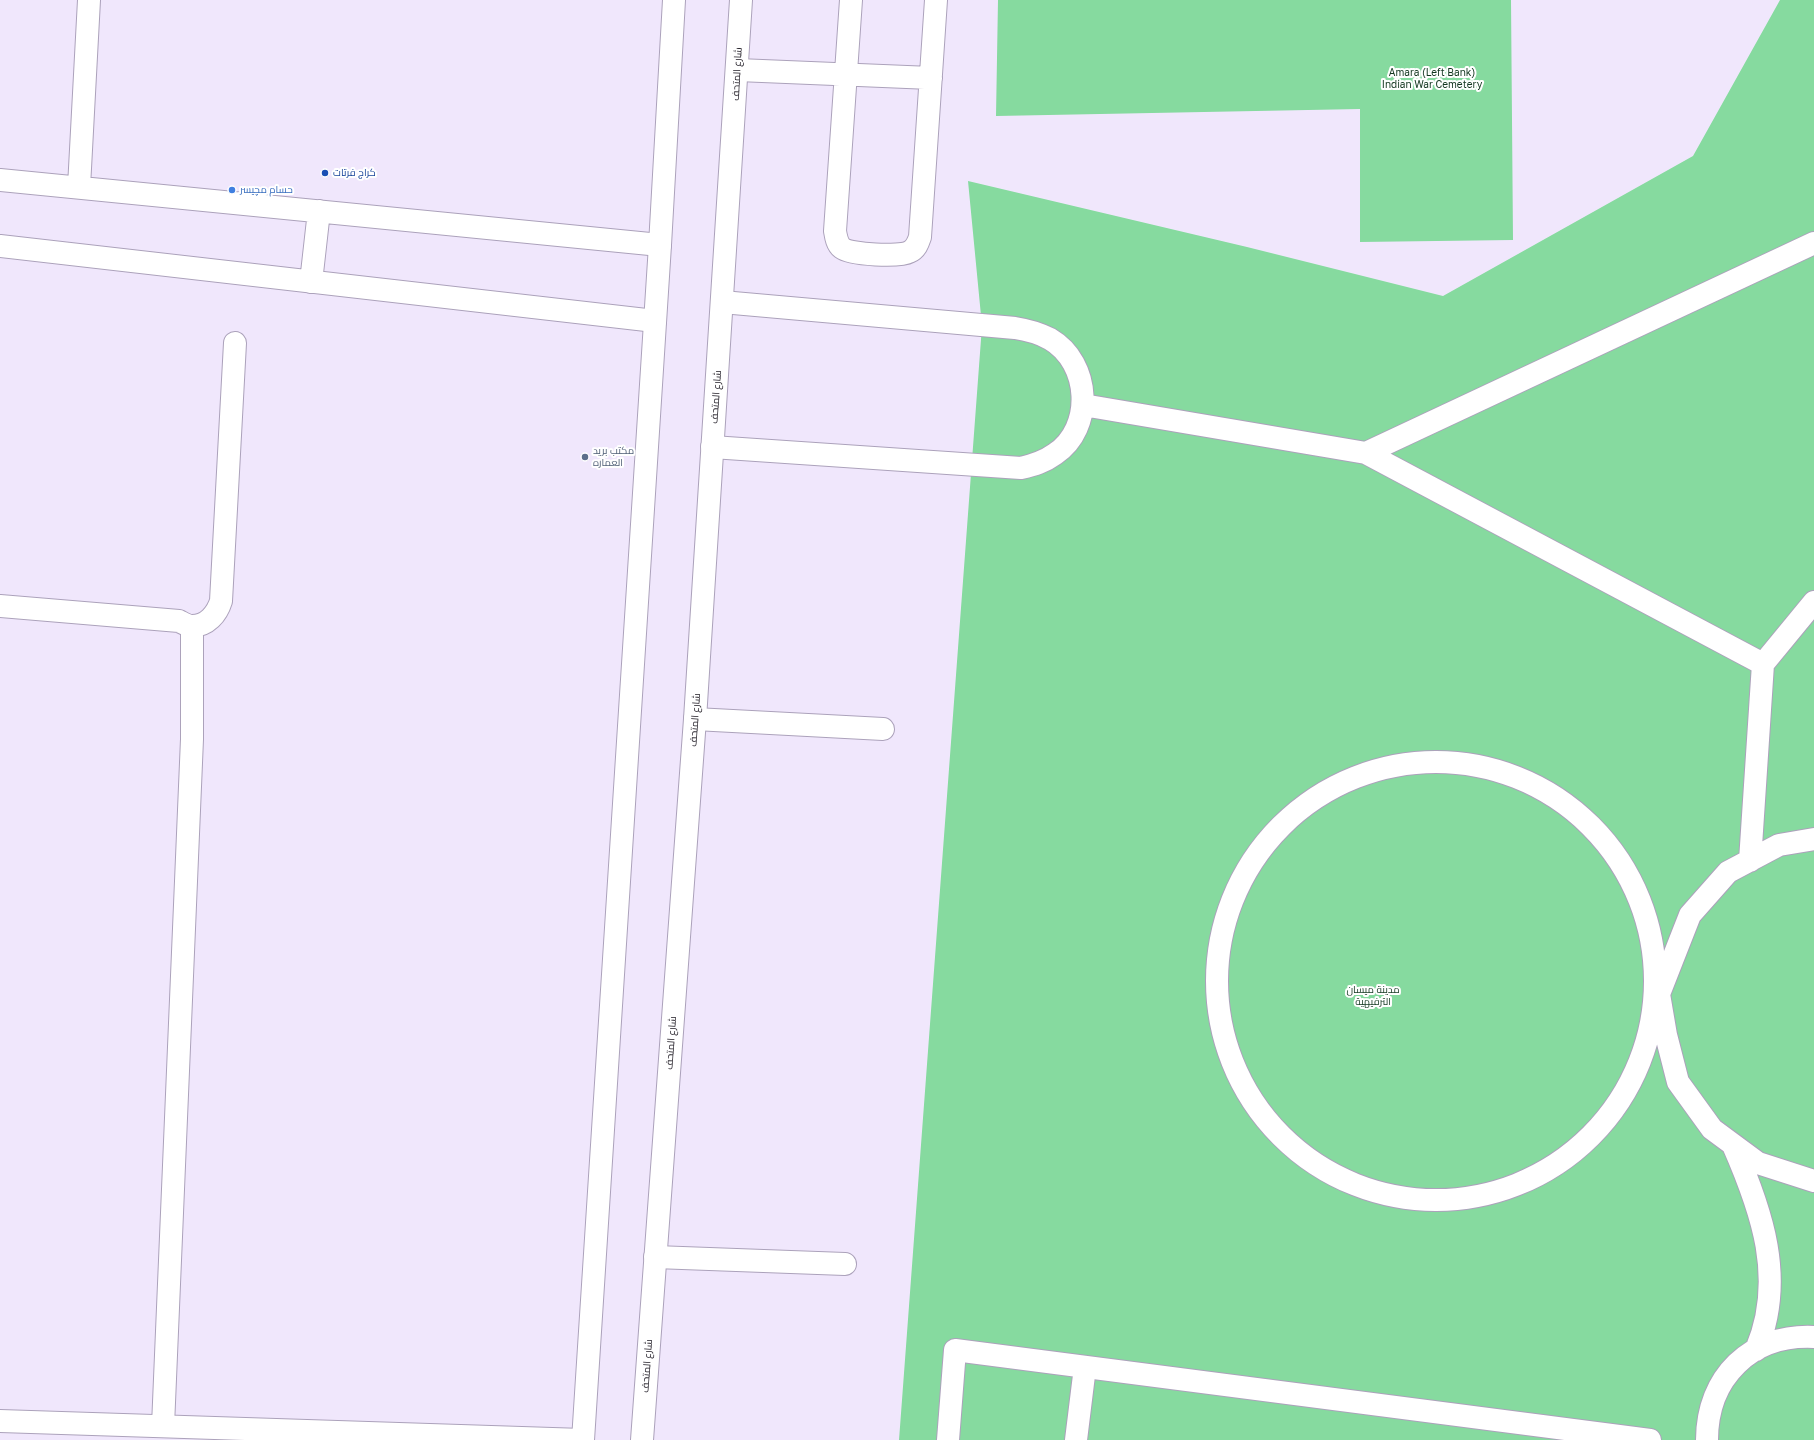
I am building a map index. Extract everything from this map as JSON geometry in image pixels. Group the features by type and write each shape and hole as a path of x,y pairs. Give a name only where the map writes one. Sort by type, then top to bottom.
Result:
{"street":[{"path":"79,187 89,0"},
{"path":"0,1421 583,1440 660,245 674,0"},
{"name":"شارع المتحف","path":"642,1440 695,719 738,70 741,0"},
{"path":"851,0 836,240 841,247 848,251 880,254 908,253 918,243 936,0"},
{"path":"738,70 931,78"},
{"path":"0,180 660,245"},
{"path":"311,282 319,211"},
{"path":"1366,453 1814,243"},
{"path":"0,246 654,321"},
{"path":"712,447 1021,468 1040,464 1056,454 1070,440 1078,424 1083,405 1082,386 1076,368 1065,352 1056,344 1034,332 1015,328 722,302"},
{"path":"0,606 180,622 192,626 210,620 218,612 222,601 235,343"},
{"path":"1083,405 1366,453 1762,664"},
{"path":"1750,861 1762,664 1814,602"},
{"path":"163,1426 192,739 192,626"},
{"path":"695,719 883,729"},
{"path":"1814,839 1779,845 1728,872 1690,915 1659,994 1646,1044 1630,1087 1584,1145 1522,1184 1449,1201 1375,1193 1308,1161 1256,1109 1223,1042 1215,969 1232,897 1271,834 1329,788 1399,763 1474,764 1544,788 1602,834 1641,897 1654,942 1659,994 1666,1035 1678,1082 1712,1129 1758,1163 1814,1181"},
{"path":"1732,1144 1750,1183 1755,1205 1763,1226 1769,1260 1768,1314 1756,1350"},
{"path":"655,1258 845,1264"},
{"path":"1707,1440 1707,1420 1714,1395 1729,1372 1748,1354 1772,1341 1798,1336 1814,1336"},
{"path":"948,1440 955,1350 1555,1434 1650,1440"},
{"path":"1076,1440 1085,1367"}],"green space":[{"name":"Amara (Left Bank) Indian War Cemetery","path":"998,0 1511,0 1513,240 1360,242 1360,109 996,116"},
{"name":"مدينة ميسان الترفيهية","path":"1780,0 1814,0 1814,1440 899,1440 982,326 968,181 1247,247 1443,296 1693,156"}],"place":[{"name":"كراج فرتات","path":"325,173"},
{"name":"حسام مچيسر","path":"232,190"},
{"name":"مكتب بريد العماره","path":"585,457"}]}
